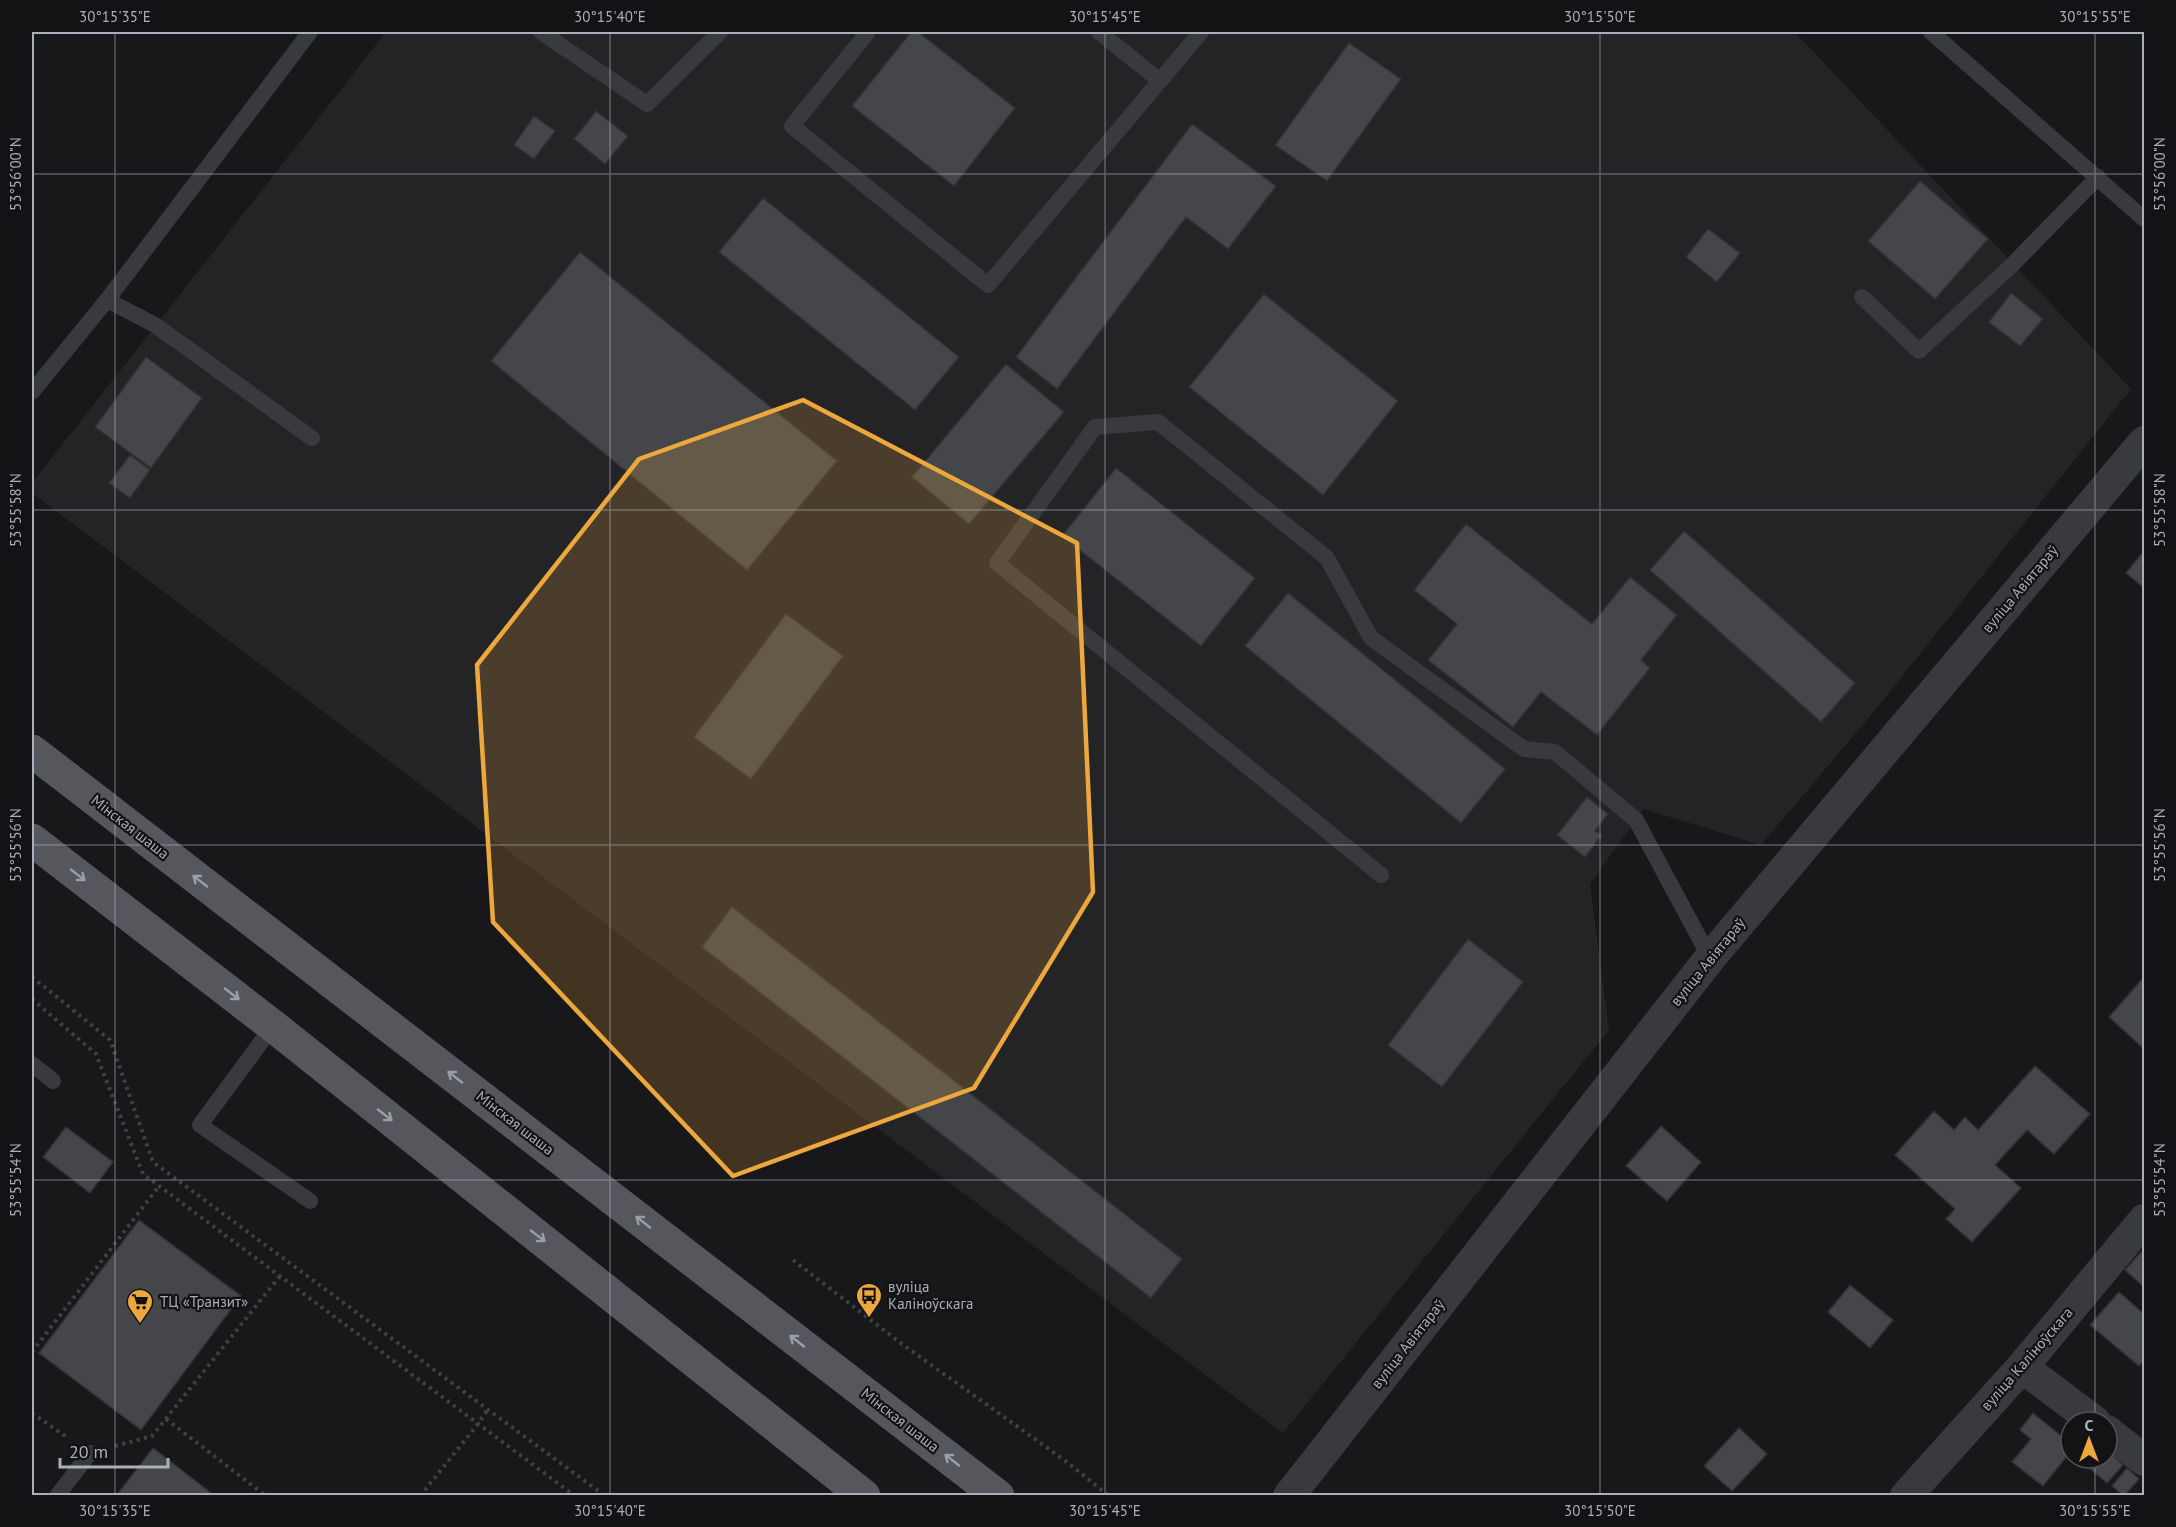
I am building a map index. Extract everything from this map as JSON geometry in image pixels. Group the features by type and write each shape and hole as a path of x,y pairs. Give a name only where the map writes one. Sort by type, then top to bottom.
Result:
{"main road":[{"name":"Мінская шаша","path":"32,752 998,1496"},
{"path":"32,840 273,1026 864,1496"}],"street":[{"name":"вуліца Авіятараў","path":"1289,1496 1710,958 2145,442"},
{"name":"вуліца Каліноўскага","path":"1906,1496 2022,1367 2145,1220"},
{"path":"2022,1367 2079,1410"},
{"path":"2119,1440 2145,1460"}],"lane":[{"path":"32,392 107,300 310,32"},
{"path":"541,32 647,104 720,32"},
{"path":"868,32 792,126 988,285 1201,32"},
{"path":"1099,32 1159,80"},
{"path":"1931,32 2145,219"},
{"path":"1862,297 1919,351 2013,264 2098,177"},
{"path":"107,300 155,325 312,438"},
{"path":"1381,875 997,563 1095,427 1158,422 1327,558 1371,638 1524,749 1555,752 1636,820 1710,958"},
{"path":"273,1026 200,1125 310,1201"},
{"path":"32,1064 53,1081"},
{"path":"57,1496 90,1453"}],"path":[{"path":"32,977 110,1040 153,1162 604,1496"},
{"path":"32,999 96,1054 143,1174 575,1496"},
{"path":"32,1352 159,1186"},
{"path":"793,1260 902,1344 1067,1462 1109,1496"},
{"path":"32,1413 90,1453 152,1436 280,1276"},
{"path":"420,1496 488,1409"},
{"path":"166,1419 266,1496"}],"highlighted area":[{"path":"803,400 1077,543 1093,892 974,1088 733,1176 493,922 477,665 639,459"}],"shaded area":[{"path":"386,32 1795,32 2131,389 1877,708 1761,845 1644,809 1590,884 1609,1030 1283,1433 32,493 32,483"}],"building":[{"path":"911,32 918,32 1015,108 954,186 852,106"},
{"path":"1349,43 1401,79 1327,181 1275,145"},
{"path":"596,111 628,136 605,164 574,139"},
{"path":"534,116 555,131 534,159 514,145"},
{"path":"1192,124 1276,186 1228,249 1186,217 1057,389 1016,357"},
{"path":"1920,181 1988,239 1935,299 1868,241"},
{"path":"763,198 959,357 915,410 719,252"},
{"path":"1708,229 1740,253 1717,282 1686,257"},
{"path":"580,252 837,461 747,570 491,361"},
{"path":"2011,293 2043,319 2020,346 1989,322"},
{"path":"1264,294 1398,401 1323,495 1189,387"},
{"path":"146,357 202,398 151,468 95,427"},
{"path":"1006,364 1064,412 969,524 912,477"},
{"path":"130,455 150,470 130,498 109,483"},
{"path":"1116,468 1255,578 1201,646 1062,536"},
{"path":"1466,524 1592,624 1630,577 1677,615 1641,660 1650,668 1597,735 1541,692 1513,727 1428,660 1457,624 1414,590"},
{"path":"1684,531 1855,683 1821,722 1650,570"},
{"path":"2144,551 2144,588 2126,573"},
{"path":"1288,593 1505,769 1461,823 1245,646"},
{"path":"786,614 843,656 751,779 694,737"},
{"path":"1587,797 1608,814 1595,831 1602,835 1585,857 1557,835"},
{"path":"732,907 1182,1259 1151,1298 702,947"},
{"path":"1468,939 1523,982 1442,1087 1388,1045"},
{"path":"2144,977 2144,1049 2109,1017"},
{"path":"2035,1066 2090,1114 2054,1154 2027,1130 1995,1165 2021,1188 1972,1242 1946,1219 1955,1209 1895,1155 1934,1111 1954,1130 1965,1117 1978,1130"},
{"path":"1661,1126 1701,1162 1667,1201 1626,1166"},
{"path":"66,1127 113,1162 90,1193 43,1157"},
{"name":"ТЦ «Транзит»","path":"139,1220 241,1296 141,1430 39,1353"},
{"path":"2141,1252 2144,1255 2142,1285 2125,1270"},
{"path":"1850,1285 1893,1320 1870,1348 1828,1312"},
{"path":"2119,1292 2144,1314 2144,1360 2139,1366 2090,1325"},
{"path":"2033,1413 2059,1434 2059,1466 2043,1486 2012,1462 2031,1439 2020,1430"},
{"path":"1739,1428 1767,1454 1732,1491 1704,1466"},
{"path":"153,1448 215,1496 116,1496"},
{"path":"2127,1468 2139,1479 2124,1496 2112,1486"},
{"path":"2092,1470 2119,1470 2107,1483"}],"place":[{"name":"вуліца Каліноўскага","path":"869,1319"},
{"name":"ТЦ «Транзит»","path":"140,1325"}]}
